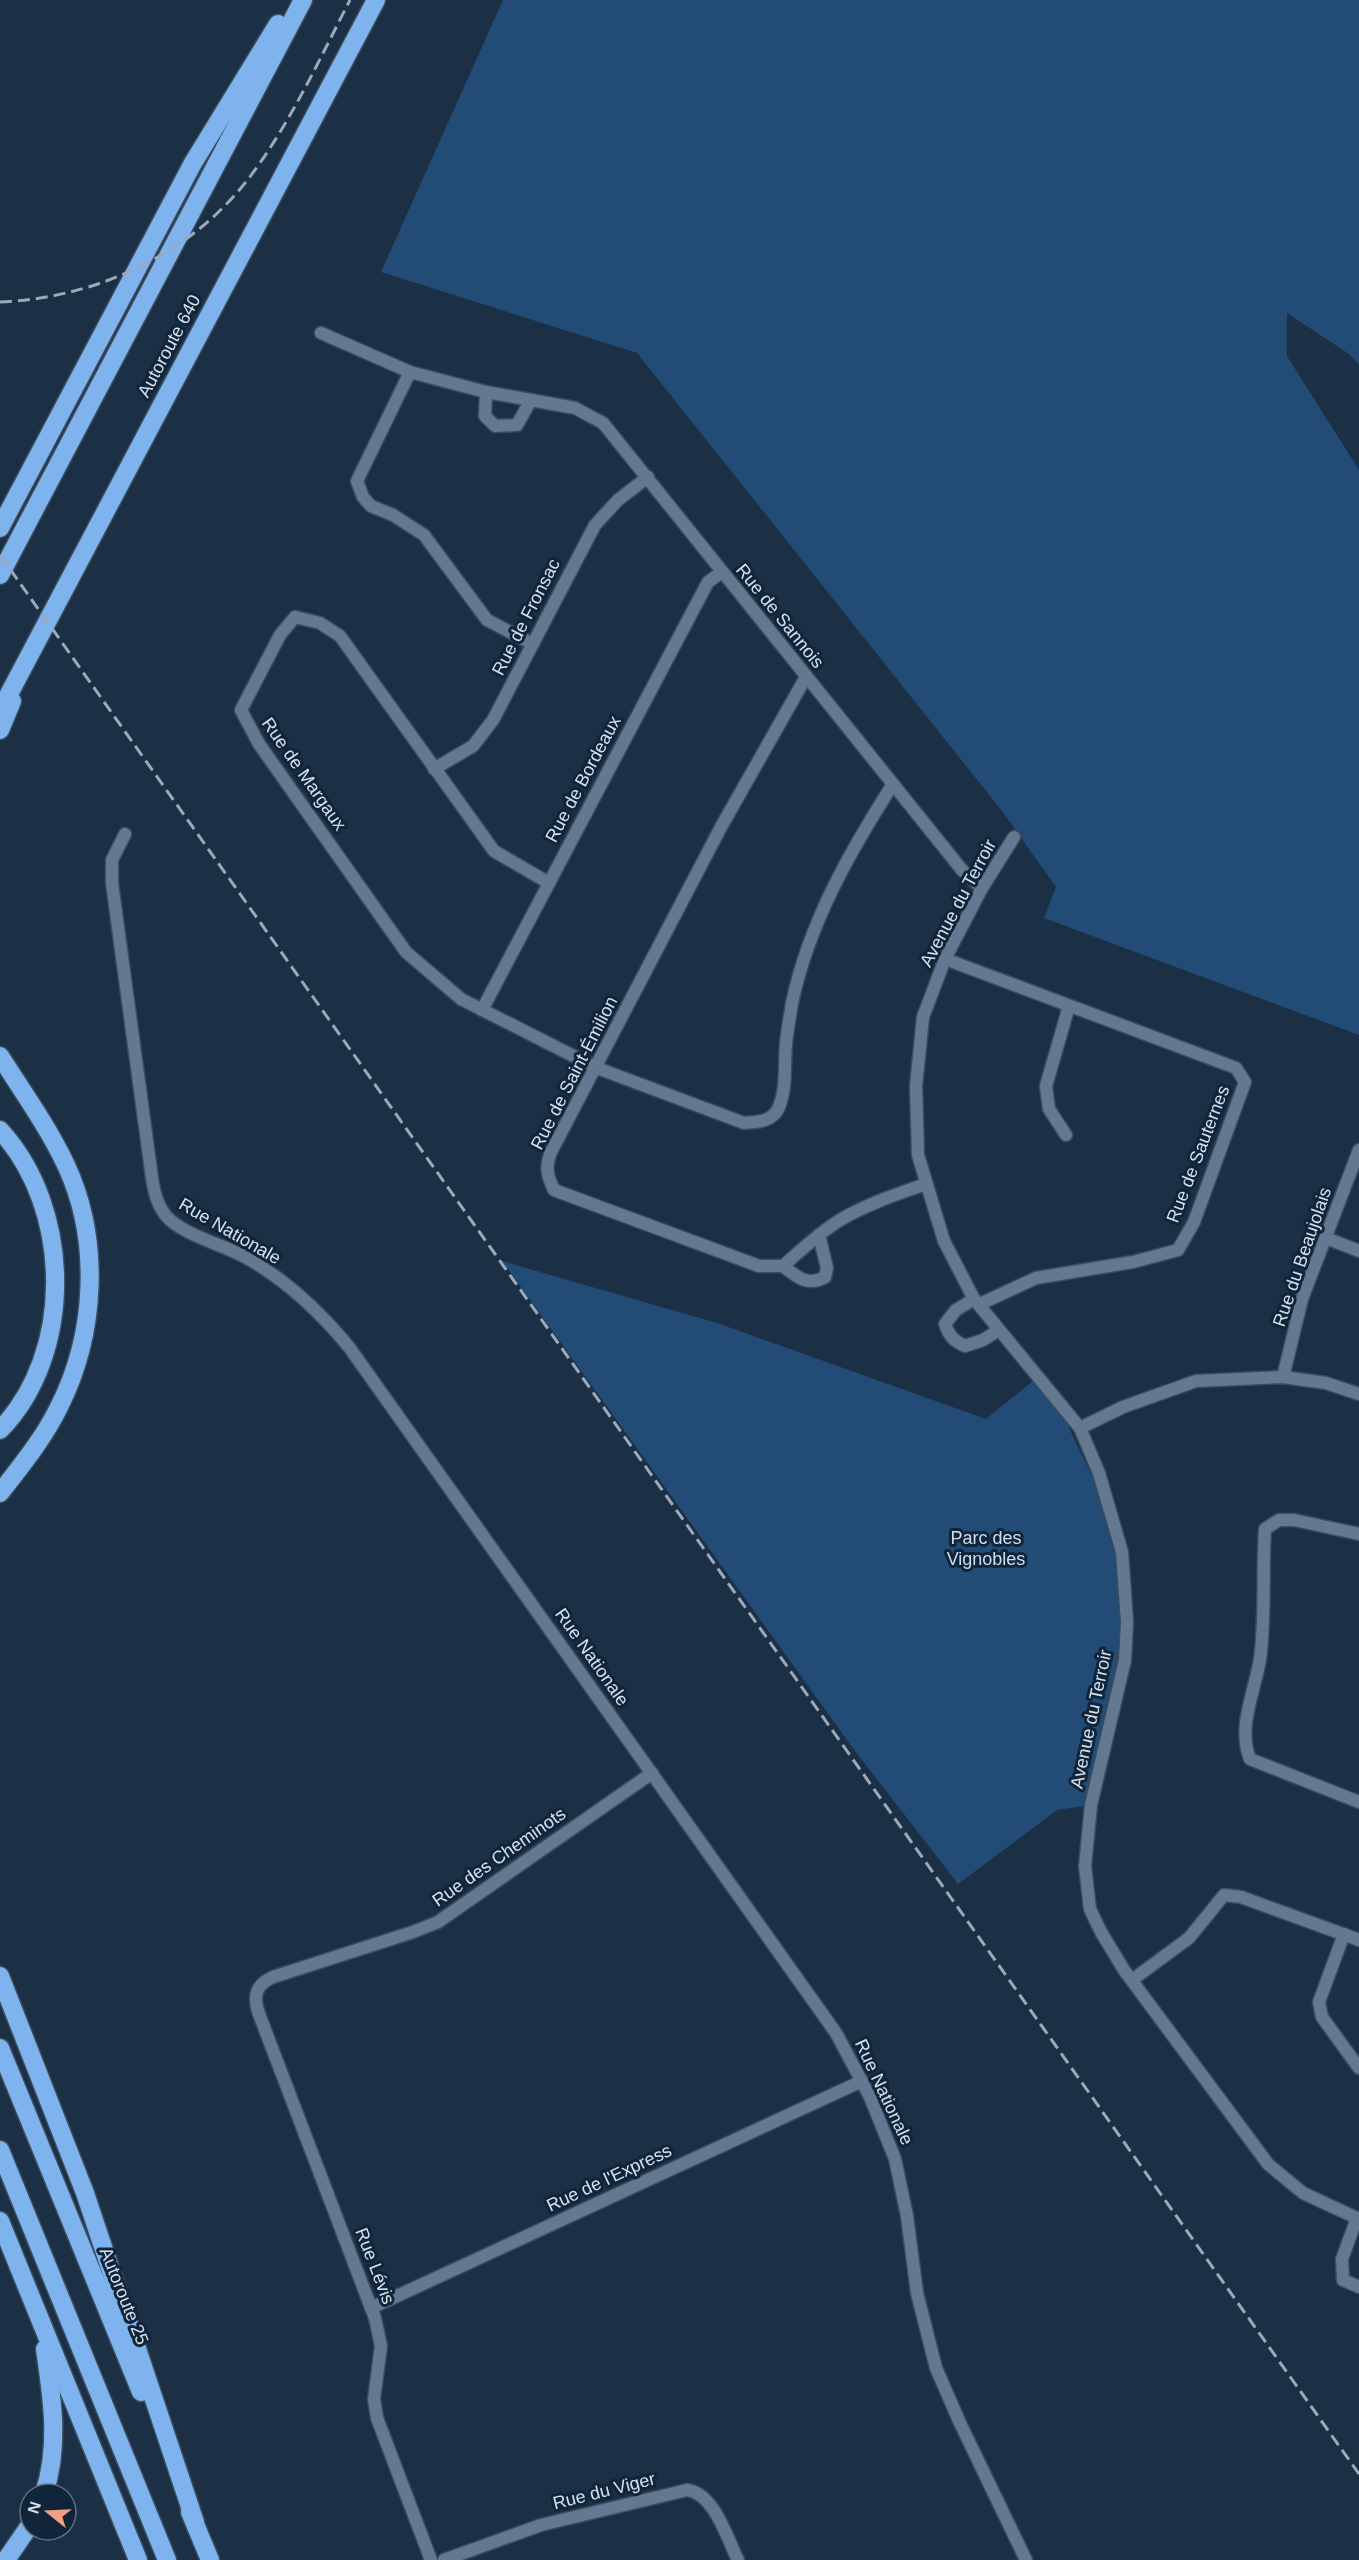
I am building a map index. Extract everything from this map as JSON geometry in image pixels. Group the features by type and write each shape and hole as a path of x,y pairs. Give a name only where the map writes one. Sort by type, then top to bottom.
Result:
{"highway":[{"path":"0,528 203,146 294,0"},
{"path":"0,575 303,0"},
{"name":"Autoroute 640","path":"0,711 376,0"},
{"path":"0,730 37,642"},
{"path":"0,1056 43,1123 72,1179 86,1233 90,1283 82,1342 65,1394 40,1440 0,1493"},
{"path":"0,1130 24,1161 41,1197 51,1243 54,1289 48,1336 36,1373 19,1408 0,1430"},
{"path":"0,1976 96,2222 195,2522"},
{"name":"Autoroute 25","path":"0,2048 210,2560"},
{"path":"0,2150 167,2560"},
{"path":"0,2221 138,2560"},
{"path":"41,2323 54,2433 47,2482"},
{"path":"6,2560 18,2542"}],"street":[{"name":"Rue de Sannois","path":"321,333 410,372 486,392 575,408 603,423 962,870 982,888"},
{"path":"410,372 357,481 363,497 371,506 393,515 424,535 487,620 533,644"},
{"path":"486,392 485,416 495,426 517,425 531,400"},
{"name":"Rue de Fronsac","path":"434,769 473,746 493,720 596,525 618,500 648,477"},
{"name":"Rue de Bordeaux","path":"482,1010 708,582 722,572"},
{"name":"Rue de Margaux","path":"549,883 494,851 340,636 320,623 295,617 280,635 241,710 249,727 406,952 461,999 482,1010 597,1068 744,1123 764,1122 778,1110 784,1083 786,1043 802,966 826,898 852,848 892,784"},
{"name":"Rue de Saint-Émilion","path":"783,1266 759,1266 554,1190 547,1175 547,1164 684,897 806,677"},
{"name":"Rue Nationale","path":"125,834 112,860 112,883 152,1178 161,1209 179,1226 233,1251 268,1271 304,1299 340,1336 836,2033 862,2080 895,2159 907,2216 917,2293 936,2368 963,2431 1026,2560"},
{"name":"Avenue du Terroir","path":"1014,837 982,888 945,959 923,1017 916,1086 918,1155 944,1241 977,1302 1080,1428 1099,1473 1122,1552 1127,1622 1124,1670 1093,1796 1085,1866 1090,1909 1101,1932 1132,1980 1268,2164 1303,2193 1358,2218"},
{"name":"Rue de Sauternes","path":"945,959 1236,1068 1245,1082 1194,1222 1178,1250 1133,1262 1036,1278 977,1302"},
{"path":"1066,1135 1049,1109 1046,1086 1069,1006"},
{"name":"Rue du Beaujolais","path":"1282,1377 1302,1299 1359,1150"},
{"path":"819,1235 827,1268 825,1277 818,1281 808,1282 783,1266 819,1235 842,1219 872,1204 926,1184"},
{"path":"1326,1238 1359,1251"},
{"path":"977,1302 956,1310 945,1324 948,1335 955,1342 965,1346 983,1340 999,1330"},
{"path":"1080,1428 1132,1403 1196,1382 1282,1377 1326,1383 1359,1394"},
{"path":"1359,1534 1294,1520 1279,1520 1265,1528 1263,1563 1265,1597 1260,1659 1244,1737 1250,1759 1359,1802"},
{"name":"Rue des Cheminots","path":"257,1989 273,1977 438,1922 652,1773"},
{"path":"1132,1980 1189,1938 1224,1895 1241,1897 1359,1940"},
{"path":"1344,1934 1319,2002 1322,2017 1359,2068"},
{"name":"Rue Lévis","path":"257,1989 255,2000 259,2014 372,2308 381,2346 374,2399 377,2418 431,2560"},
{"name":"Rue de l'Express","path":"372,2308 862,2080"},
{"path":"1358,2218 1342,2259 1343,2280 1356,2288 1359,2287"},
{"name":"Rue du Viger","path":"444,2560 542,2525 687,2490 695,2491 706,2499 738,2560"}],"green space":[{"path":"503,0 1359,0 1359,365 1349,354 1287,313 1287,356 1359,470 1359,1035 1044,918 1056,887 1002,811 637,353 381,272"},
{"name":"Parc des Vignobles","path":"502,1261 717,1323 986,1419 1034,1380 1074,1421 1069,1428 1112,1517 1119,1586 1120,1662 1091,1805 1057,1810 958,1884 852,1747"}],"railway":[{"path":"0,302 36,299 71,292 105,281 170,250 199,229 249,178 278,136 350,0"},
{"path":"0,555 1359,2474"}]}
